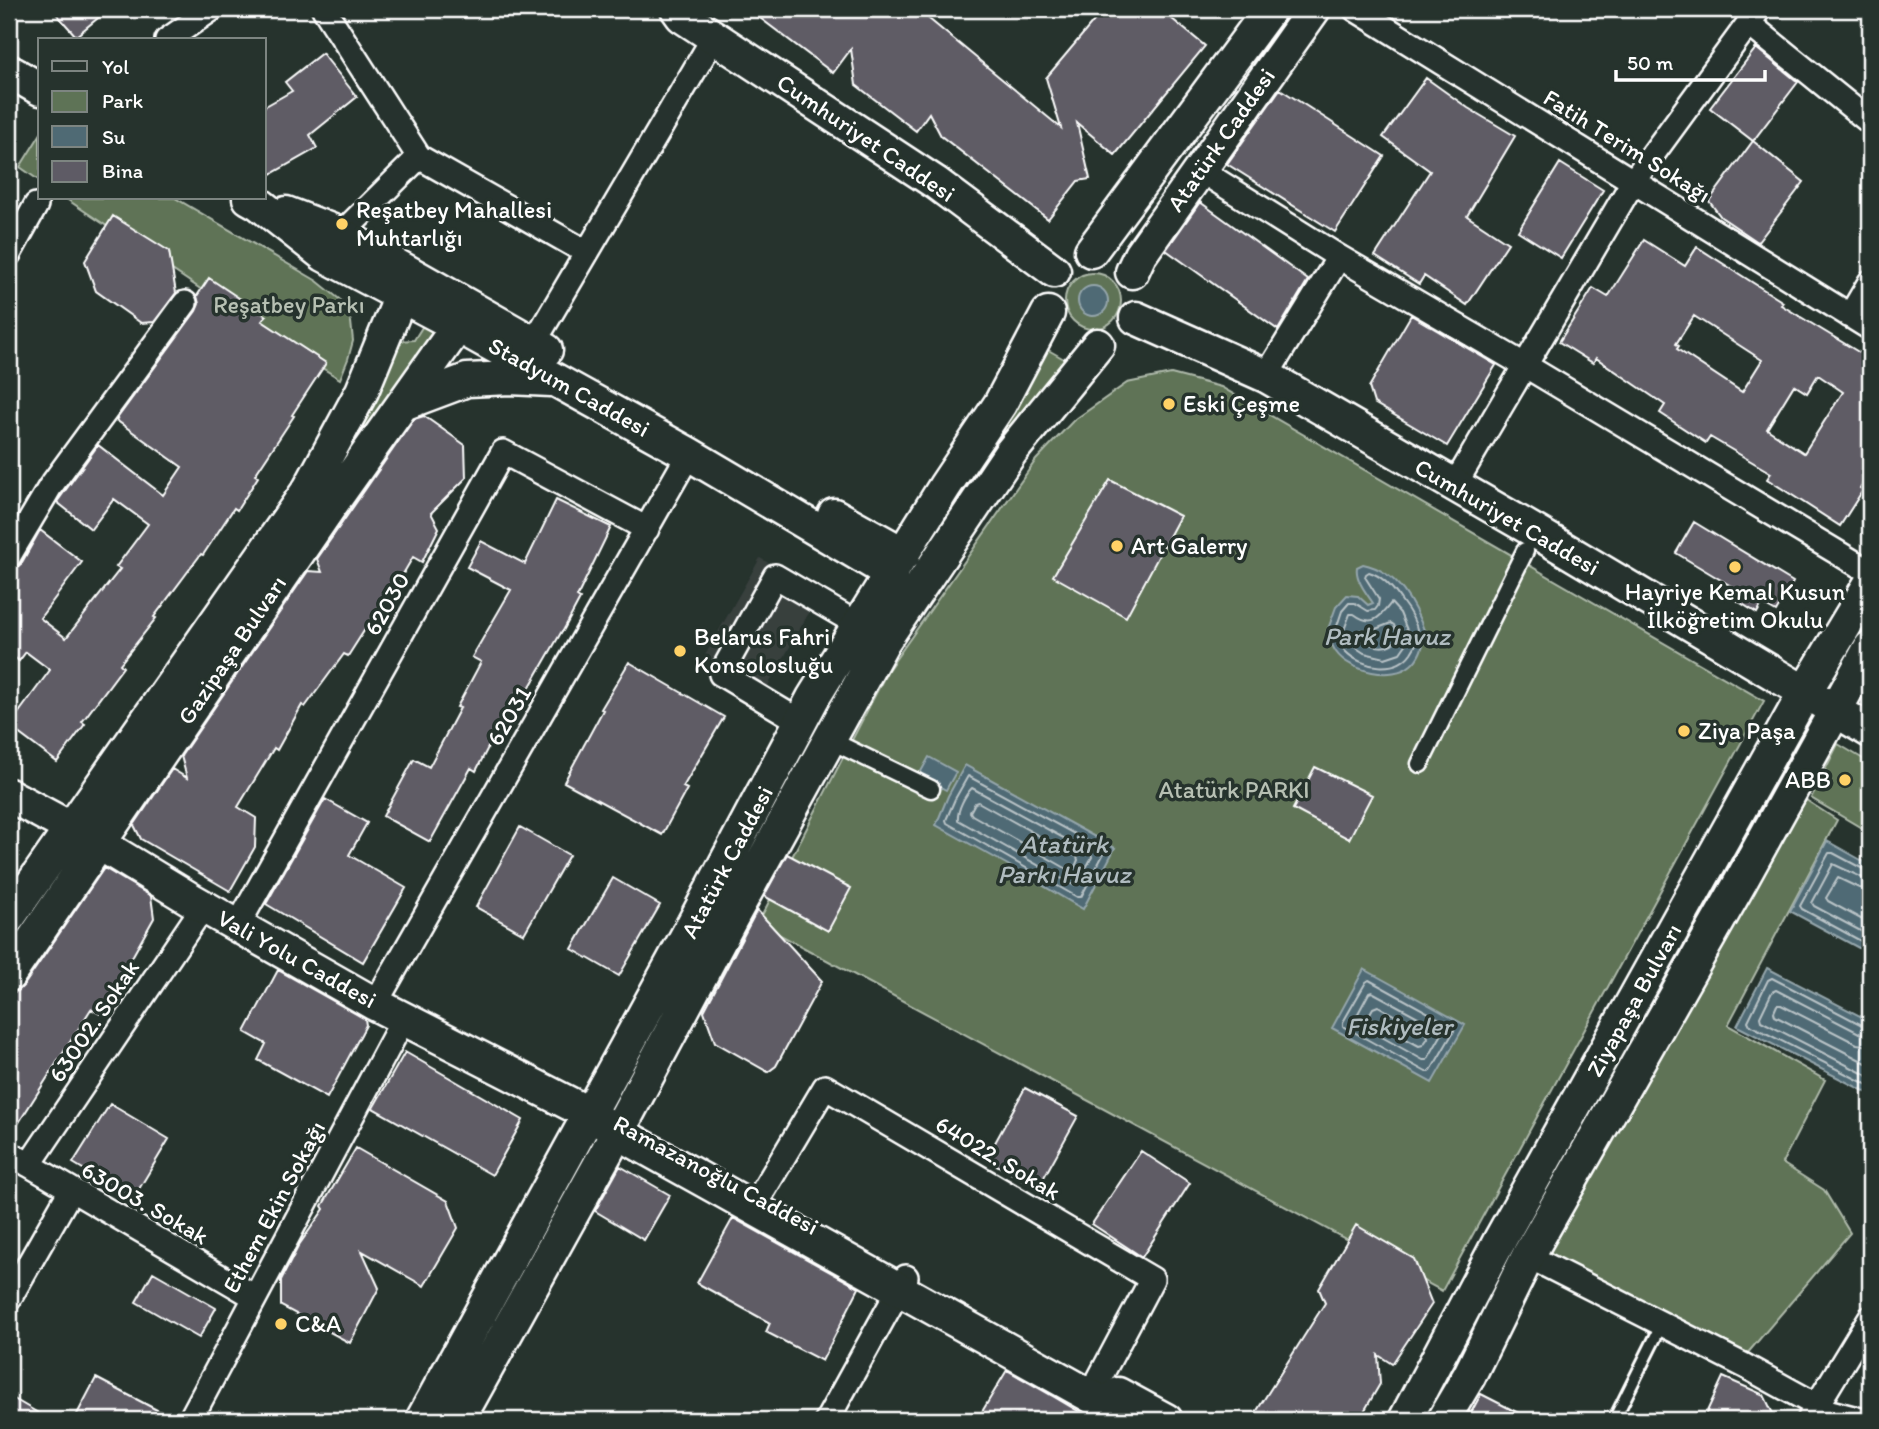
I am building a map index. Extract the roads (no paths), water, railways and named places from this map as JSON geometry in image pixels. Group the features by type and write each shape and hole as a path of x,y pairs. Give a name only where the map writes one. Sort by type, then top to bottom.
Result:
{"main road":[{"name":"Atatürk Caddesi","path":"1091,251 1270,9"},
{"name":"Atatürk Caddesi","path":"1132,272 1140,255 1314,9"},
{"name":"Cumhuriyet Caddesi","path":"683,11 714,37 936,183 1054,271"},
{"path":"9,71 38,88"},
{"name":"Stadyum Caddesi","path":"253,200 332,244 401,296 458,326 529,352 555,380 898,564"},
{"path":"332,244 529,352 898,564"},
{"path":"332,244 373,305 376,327 375,358"},
{"path":"1091,251 1114,256 1124,263 1139,286 1140,303 1136,318 1127,331 1114,341 1098,345 1082,344 1067,338 1056,327 1048,313 1046,299 1048,284 1054,271 1064,261 1091,251"},
{"name":"Gazipaşa Bulvarı","path":"9,917 309,489 362,391 401,296"},
{"name":"Atatürk Caddesi","path":"422,1420 813,698 945,486 1000,404 1048,313"},
{"name":"Cumhuriyet Caddesi","path":"1136,318 1266,376 1870,731"},
{"name":"Gazipaşa Bulvarı","path":"9,975 331,505 458,326"},
{"name":"Atatürk Caddesi","path":"458,1420 883,642 1011,452 1098,345"},
{"path":"403,404 467,380 555,380"},
{"name":"Ziyapaşa Bulvarı","path":"1405,1420 1501,1238 1805,692 1870,584"},
{"name":"Ziyapaşa Bulvarı","path":"1443,1420 1469,1376 1528,1256 1870,648"},
{"name":"Vali Yolu Caddesi","path":"9,795 100,844 203,907 375,1003 590,1114"},
{"name":"Ramazanoğlu Caddesi","path":"590,1114 620,1126 1094,1389 1166,1420"},
{"name":"Ramazanoğlu Caddesi","path":"1094,1389 1133,1420"}],"street":[{"path":"169,38 212,9"},
{"path":"324,9 419,157 586,252"},
{"name":"Fatih Terim Sokağı","path":"1355,9 1870,328"},
{"path":"1454,486 1633,180 1754,16 1870,122"},
{"path":"529,352 714,37"},
{"path":"332,244 419,157"},
{"path":"1200,170 1339,257 1870,572"},
{"path":"9,254 36,205"},
{"path":"1266,376 1339,257"},
{"path":"1850,316 1870,282"},
{"path":"9,556 50,487 185,303"},
{"name":"62030","path":"238,925 503,452 647,529"},
{"name":"62031","path":"375,1003 689,454"},
{"path":"1420,764 1525,551"},
{"path":"801,722 721,674 775,576 859,625"},
{"path":"840,744 931,789"},
{"name":"63002. Sokak","path":"19,1159 203,907"},
{"name":"Ethem Ekin Sokağı","path":"190,1420 404,1018"},
{"name":"64022. Sokak","path":"756,1202 825,1087 1152,1279 1094,1389"},
{"name":"63003. Sokak","path":"19,1159 255,1297"},
{"path":"9,1298 71,1190"},
{"path":"1528,1256 1662,1324 1813,1413 1827,1411 1861,1420"},
{"path":"827,1420 903,1283"},
{"path":"1813,1413 1870,1318"}],"lane":[{"path":"1614,1420 1662,1324"}],"water":[{"path":"1093,286 1104,290 1108,301 1104,312 1093,316 1082,312 1078,301 1082,290"},
{"name":"Park Havuz","path":"1363,564 1386,574 1404,591 1426,635 1417,659 1403,670 1394,673 1372,672 1351,665 1333,648 1327,632 1336,607 1347,595 1358,596 1368,605 1373,603 1358,576 1357,567"},
{"name":"Atatürk Parkı Havuz","path":"929,757 956,772 946,790 919,775"},
{"name":"Atatürk Parkı Havuz","path":"965,765 1115,848 1083,909 936,825"},
{"path":"1827,841 1870,865 1870,954 1790,911"},
{"path":"1767,968 1870,1021 1870,1094 1737,1026"},
{"name":"Fiskiyeler","path":"1364,969 1465,1025 1432,1083 1332,1028"}],"place":[{"name":"Reşatbey Mahallesi Muhtarlığı","path":"342,224"},
{"name":"Eski Çeşme","path":"1169,404"},
{"name":"Art Galerry","path":"1117,546"},
{"name":"Hayriye Kemal Kusun İlköğretim Okulu","path":"1735,567"},
{"name":"Belarus Fahri Konsolosluğu","path":"680,651"},
{"name":"Ziya Paşa","path":"1684,731"},
{"name":"ABB","path":"1845,780"},
{"name":"C&A","path":"281,1324"}],"park label":[{"name":"Reşatbey Parkı","path":"289,305"},
{"name":"Atatürk PARKI","path":"1234,790"}]}
